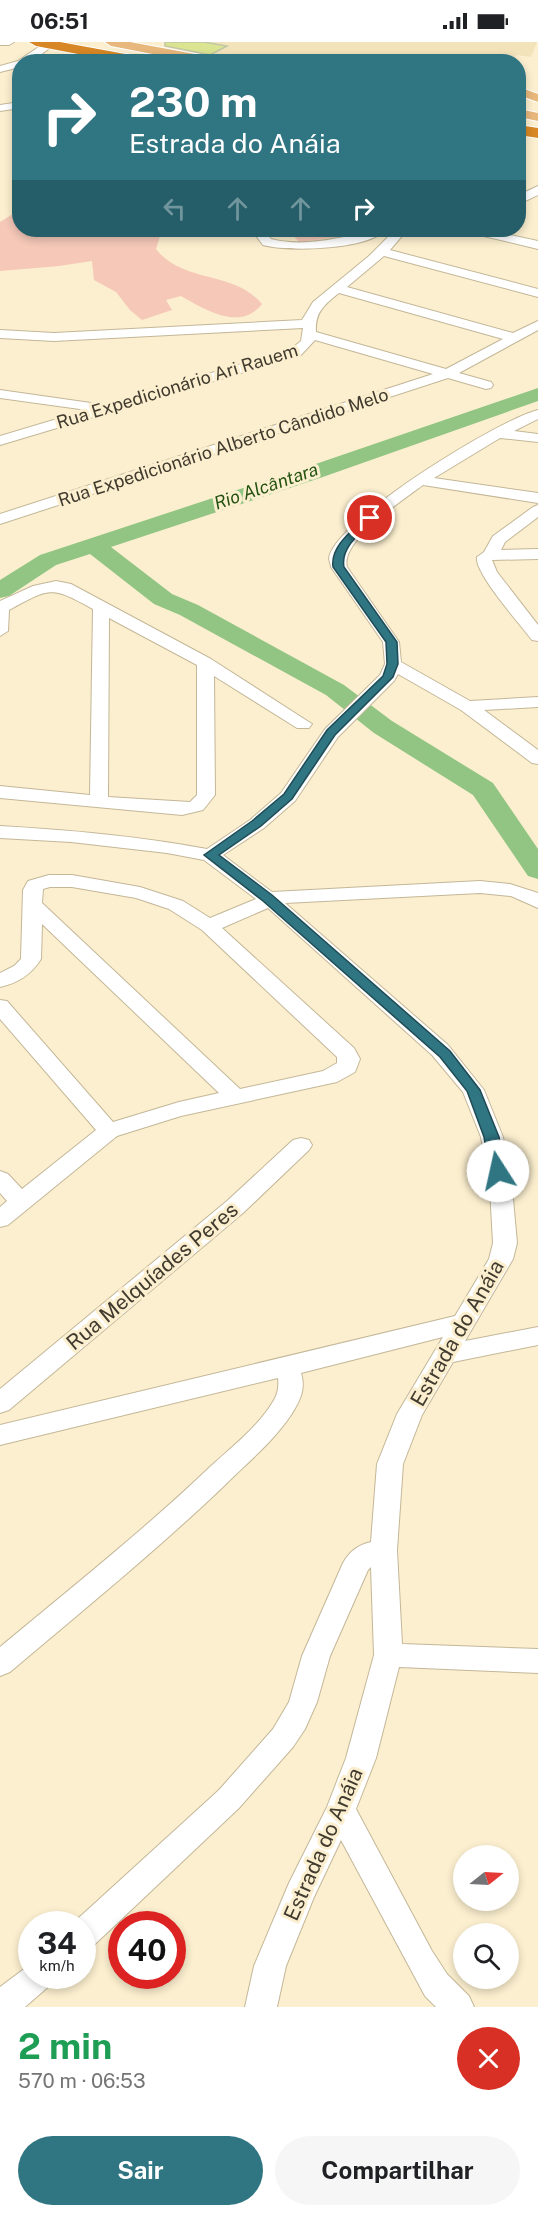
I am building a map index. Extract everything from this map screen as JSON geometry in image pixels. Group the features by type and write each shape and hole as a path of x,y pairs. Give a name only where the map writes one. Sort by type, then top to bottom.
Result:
{"highway":[{"path":"70,42 129,54"},
{"path":"43,43 102,54"}],"main road":[{"path":"111,42 174,54"}],"street":[{"path":"0,42 9,42"},
{"path":"31,54 43,43"},
{"path":"263,237 267,242 292,246 355,237"},
{"name":"Rua Expedicionário Ari Rauem","path":"0,441 296,352 309,343 314,309 383,252 395,237"},
{"path":"505,237 538,245"},
{"path":"383,252 538,292"},
{"path":"338,289 515,338"},
{"name":"Rua Expedicionário Alberto Cândido Melo","path":"0,519 447,374 538,325"},
{"path":"0,334 66,336 243,329 310,330 486,385"},
{"path":"0,394 106,408"},
{"path":"0,832 71,836 167,847 210,855 257,824 288,797 331,733 388,677 393,664 391,642 339,567 337,559 341,549 370,518 420,480 497,432 538,414"},
{"path":"497,432 538,438"},
{"path":"420,480 538,498"},
{"path":"490,555 499,539 538,510"},
{"path":"538,554 490,555 485,557 484,562 489,573 532,621 538,636"},
{"path":"0,631 1,608 34,590 58,586 81,595 205,663 303,724"},
{"path":"99,800 101,606"},
{"path":"0,792 182,809 198,807 203,803 206,795 205,663"},
{"path":"393,664 466,706 538,759"},
{"path":"466,706 538,702"},
{"name":"Estrada do Anáia","path":"210,855 268,899 441,1050 473,1090 492,1137 501,1188 505,1243 501,1259 410,1414 390,1464 384,1550 388,1655 360,1758 342,1810 300,1893 270,1966 261,2007"},
{"path":"0,981 21,972 31,959 33,890 36,885 49,881 72,881 140,893 176,905 209,926 346,1053 349,1059 343,1072 330,1077 153,1115 109,1131 0,1219"},
{"path":"209,926 268,899 480,887 508,889 538,902"},
{"path":"34,906 235,1096"},
{"path":"0,1006 109,1131"},
{"name":"Rua Melquíades Peres","path":"0,1403 210,1228 276,1170 301,1144"},
{"path":"0,1179 21,1202"},
{"path":"0,1435 287,1368 464,1323"},
{"path":"446,1354 538,1336"},
{"path":"0,1664 187,1506 253,1442 282,1408 291,1392 292,1384 287,1368"},
{"path":"96,1923 213,1814 283,1738 303,1702 316,1656 357,1563 368,1553 384,1550"},
{"path":"388,1655 538,1661"},
{"path":"342,1810 421,1961 436,1985 458,2007"},
{"path":"2,2007 22,1989"}],"shaded area":[{"path":"204,42 537,42 531,57 526,56 526,54 212,54 225,47"},
{"path":"12,214 12,237 160,237 156,249 167,260 180,268 237,286 251,293 262,304 253,312 233,317 211,312 181,296 166,300 172,310 142,320 130,310 116,292 94,280 92,261 0,271 0,222"},
{"path":"294,237 339,237 299,242"}],"building":[{"path":"165,42 204,42 227,46 212,54 205,54 165,46"}],"waterway":[{"name":"Rio Alcântara","path":"93,545 312,473 538,394"},
{"name":"Rio Alcântara","path":"0,591 48,560 93,545"},
{"path":"93,545 163,599 189,610 335,690 383,727 483,789 538,870"}],"route":[{"path":"370,518 341,549 337,559 339,567 391,642 393,664 388,677 331,733 288,797 257,824 210,855 267,898 445,1054 473,1090 492,1137 498,1171"}]}
